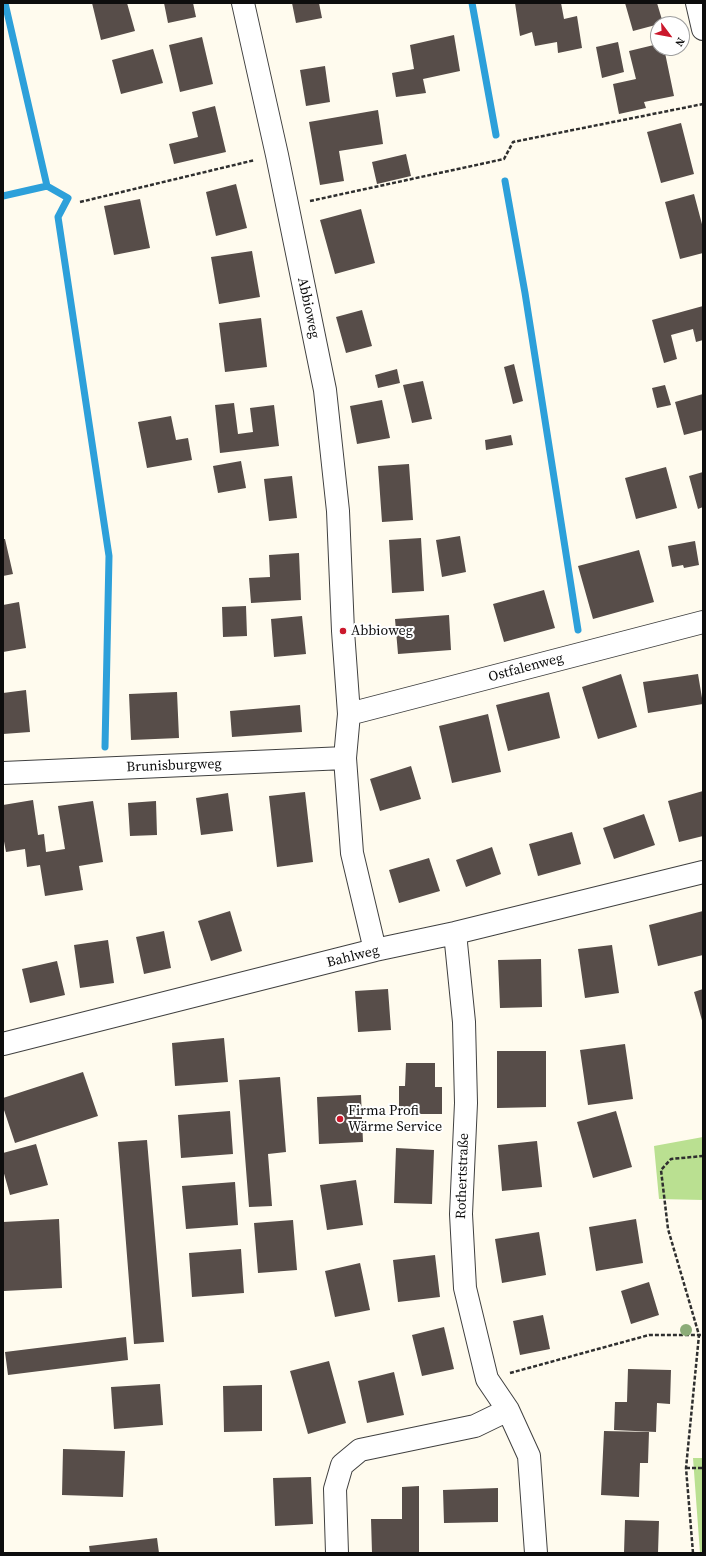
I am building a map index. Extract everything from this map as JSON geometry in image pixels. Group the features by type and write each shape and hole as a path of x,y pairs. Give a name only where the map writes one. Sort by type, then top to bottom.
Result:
{"street":[{"name":"Abbioweg","path":"243,3 277,155 325,390 338,511 343,631 349,714 345,758 352,853 375,950"},
{"path":"697,3 703,29"},
{"name":"Ostfalenweg","path":"349,714 703,622"},
{"name":"Brunisburgweg","path":"3,773 345,758"},
{"name":"Bahlweg","path":"3,1044 375,950 455,933 703,872"},
{"name":"Rothertstraße","path":"455,933 464,1022 466,1103 460,1214 465,1288 486,1379 508,1410 529,1456 536,1553"},
{"path":"337,1553 335,1489 342,1465 360,1450 475,1426 508,1410"}],"path":[{"path":"287,206 504,159 513,142 703,104"},
{"path":"80,202 277,155"},
{"path":"693,1553 686,1468 701,1335 668,1229 661,1170 671,1159 703,1156"},
{"path":"486,1379 649,1335 701,1335"},
{"path":"686,1468 703,1468"}],"green space":[{"path":"703,1137 703,1200 659,1199 654,1146"},
{"path":"693,1458 703,1458 703,1553 700,1553"}],"building":[{"path":"92,3 127,3 135,31 101,40"},
{"path":"164,3 193,3 196,17 168,23"},
{"path":"292,3 319,3 322,18 296,23"},
{"path":"515,3 561,3 564,19 577,16 582,48 558,53 557,42 535,46 532,32 520,36"},
{"path":"625,3 657,3 661,16 650,16 650,26 633,31"},
{"path":"454,35 460,71 423,79 426,93 396,97 392,73 414,69 410,45"},
{"path":"202,37 213,84 180,92 169,45"},
{"path":"618,42 624,72 602,78 596,47"},
{"path":"650,46 650,56 666,56 674,96 644,102 646,108 619,114 613,84 636,79 629,51"},
{"path":"153,49 163,83 121,94 112,60"},
{"path":"325,66 330,102 306,106 300,70"},
{"path":"215,106 226,152 174,164 169,144 198,137 192,112"},
{"path":"378,110 383,144 339,151 344,181 320,185 309,122"},
{"path":"681,123 694,174 661,183 647,132"},
{"path":"406,154 411,176 377,184 372,162"},
{"path":"236,184 247,228 216,236 206,192"},
{"path":"694,194 703,228 703,253 680,259 665,202"},
{"path":"140,199 150,248 114,255 104,206"},
{"path":"361,209 375,263 335,274 320,220"},
{"path":"252,251 260,297 219,304 211,257"},
{"path":"703,306 703,340 696,342 693,329 671,335 677,359 664,363 652,320"},
{"path":"362,310 372,346 346,353 336,317"},
{"path":"261,318 267,367 225,372 219,323"},
{"path":"514,364 523,401 513,404 504,367"},
{"path":"397,369 400,383 378,388 375,375"},
{"path":"423,381 432,419 412,423 403,385"},
{"path":"665,385 671,405 657,408 652,388"},
{"path":"703,394 703,430 684,435 675,402"},
{"path":"382,400 390,438 357,444 350,406"},
{"path":"234,403 238,434 253,432 250,408 274,405 279,446 220,453 215,405"},
{"path":"171,416 176,440 188,438 192,460 147,468 138,422"},
{"path":"511,435 513,445 486,450 485,440"},
{"path":"241,461 246,488 218,493 213,466"},
{"path":"409,464 413,520 382,522 378,466"},
{"path":"666,467 677,508 636,519 625,478"},
{"path":"703,472 703,507 698,509 689,476"},
{"path":"292,476 297,518 269,521 264,479"},
{"path":"460,536 466,572 442,577 436,540"},
{"path":"421,538 424,591 392,593 389,540"},
{"path":"3,539 5,539 13,574 3,576"},
{"path":"695,541 699,565 684,568 683,565 672,567 668,546"},
{"path":"639,550 654,602 593,619 578,566"},
{"path":"299,553 301,600 251,603 249,578 270,577 269,555"},
{"path":"544,590 555,628 504,642 493,604"},
{"path":"19,602 26,648 3,652 3,605"},
{"path":"246,606 247,636 223,637 222,607"},
{"path":"449,615 451,650 398,654 395,619"},
{"path":"302,616 306,654 274,657 271,619"},
{"path":"621,674 637,727 598,739 582,687"},
{"path":"698,674 703,704 648,713 643,682"},
{"path":"26,690 30,732 3,734 3,693"},
{"path":"177,692 179,738 131,740 129,694"},
{"path":"549,692 560,738 508,751 496,705"},
{"path":"300,705 302,732 232,737 230,711"},
{"path":"488,714 501,772 452,783 439,726"},
{"path":"411,766 421,799 380,811 370,779"},
{"path":"703,791 703,836 679,842 668,801"},
{"path":"305,792 313,862 277,867 269,796"},
{"path":"228,793 233,831 201,835 196,798"},
{"path":"33,800 38,835 44,834 46,852 65,849 58,806 93,801 103,862 79,866 83,890 45,896 40,865 27,867 25,849 6,852 3,836 3,805"},
{"path":"156,801 157,835 130,836 128,803"},
{"path":"644,814 655,845 614,859 603,828"},
{"path":"572,832 581,864 538,876 529,844"},
{"path":"492,847 501,874 466,887 456,860"},
{"path":"429,858 440,891 399,903 389,870"},
{"path":"230,911 242,951 211,961 198,921"},
{"path":"703,911 703,955 658,966 649,925"},
{"path":"164,931 171,968 144,974 136,937"},
{"path":"108,940 114,983 80,988 74,945"},
{"path":"612,945 619,993 585,998 578,949"},
{"path":"541,959 542,1007 500,1008 498,960"},
{"path":"57,961 65,995 30,1003 22,969"},
{"path":"388,989 391,1030 358,1032 355,991"},
{"path":"703,989 703,1024 694,992"},
{"path":"224,1038 228,1082 175,1086 172,1043"},
{"path":"625,1044 633,1099 588,1105 580,1050"},
{"path":"497,1051 546,1051 546,1107 497,1108"},
{"path":"406,1063 435,1063 435,1087 442,1087 442,1114 399,1114 399,1086 405,1086"},
{"path":"83,1072 98,1116 15,1143 3,1107 3,1098"},
{"path":"280,1077 286,1152 268,1154 272,1206 249,1207 239,1080"},
{"name":"Firma Profi Wärme Service","path":"361,1095 363,1142 319,1144 317,1097"},
{"path":"230,1111 233,1154 181,1158 178,1115"},
{"path":"616,1111 632,1167 593,1178 577,1122"},
{"path":"147,1140 164,1342 134,1344 118,1142"},
{"path":"537,1141 542,1187 502,1191 498,1145"},
{"path":"36,1144 48,1185 10,1195 3,1170 3,1153"},
{"path":"396,1148 434,1150 432,1204 394,1203"},
{"path":"356,1180 363,1225 327,1230 320,1185"},
{"path":"235,1182 238,1225 186,1229 182,1186"},
{"path":"59,1219 62,1288 4,1291 3,1222"},
{"path":"636,1219 643,1263 596,1271 589,1227"},
{"path":"293,1220 297,1270 258,1273 254,1223"},
{"path":"539,1232 546,1275 502,1283 495,1239"},
{"path":"241,1249 244,1293 192,1297 189,1253"},
{"path":"435,1255 440,1297 398,1302 393,1260"},
{"path":"360,1263 370,1310 335,1317 325,1271"},
{"path":"649,1282 659,1315 631,1324 621,1291"},
{"path":"543,1315 550,1349 520,1355 513,1321"},
{"path":"444,1327 454,1369 422,1376 412,1335"},
{"path":"126,1337 128,1360 8,1375 5,1352"},
{"path":"329,1361 346,1423 308,1434 290,1371"},
{"path":"628,1369 671,1370 670,1404 657,1403 656,1432 614,1430 615,1402 627,1402"},
{"path":"394,1372 404,1415 367,1423 358,1381"},
{"path":"160,1384 163,1425 114,1429 111,1387"},
{"path":"262,1385 262,1431 224,1432 223,1386"},
{"path":"604,1431 649,1432 648,1463 640,1463 639,1497 601,1495"},
{"path":"63,1449 125,1451 123,1497 62,1495"},
{"path":"311,1477 313,1524 275,1526 273,1478"},
{"path":"419,1486 419,1553 372,1553 371,1519 402,1519 402,1487"},
{"path":"498,1488 498,1522 444,1523 443,1490"},
{"path":"625,1520 659,1521 658,1553 624,1553"},
{"path":"157,1538 159,1553 90,1553 89,1546"}],"waterway":[{"path":"5,3 47,186 68,198 58,217 109,556 105,747"},
{"path":"472,3 496,135"},
{"path":"505,181 525,293 578,630"},
{"path":"3,196 47,186"}],"place":[{"name":"Abbioweg","path":"343,631"},
{"name":"Firma Profi Wärme Service","path":"340,1119"}]}
